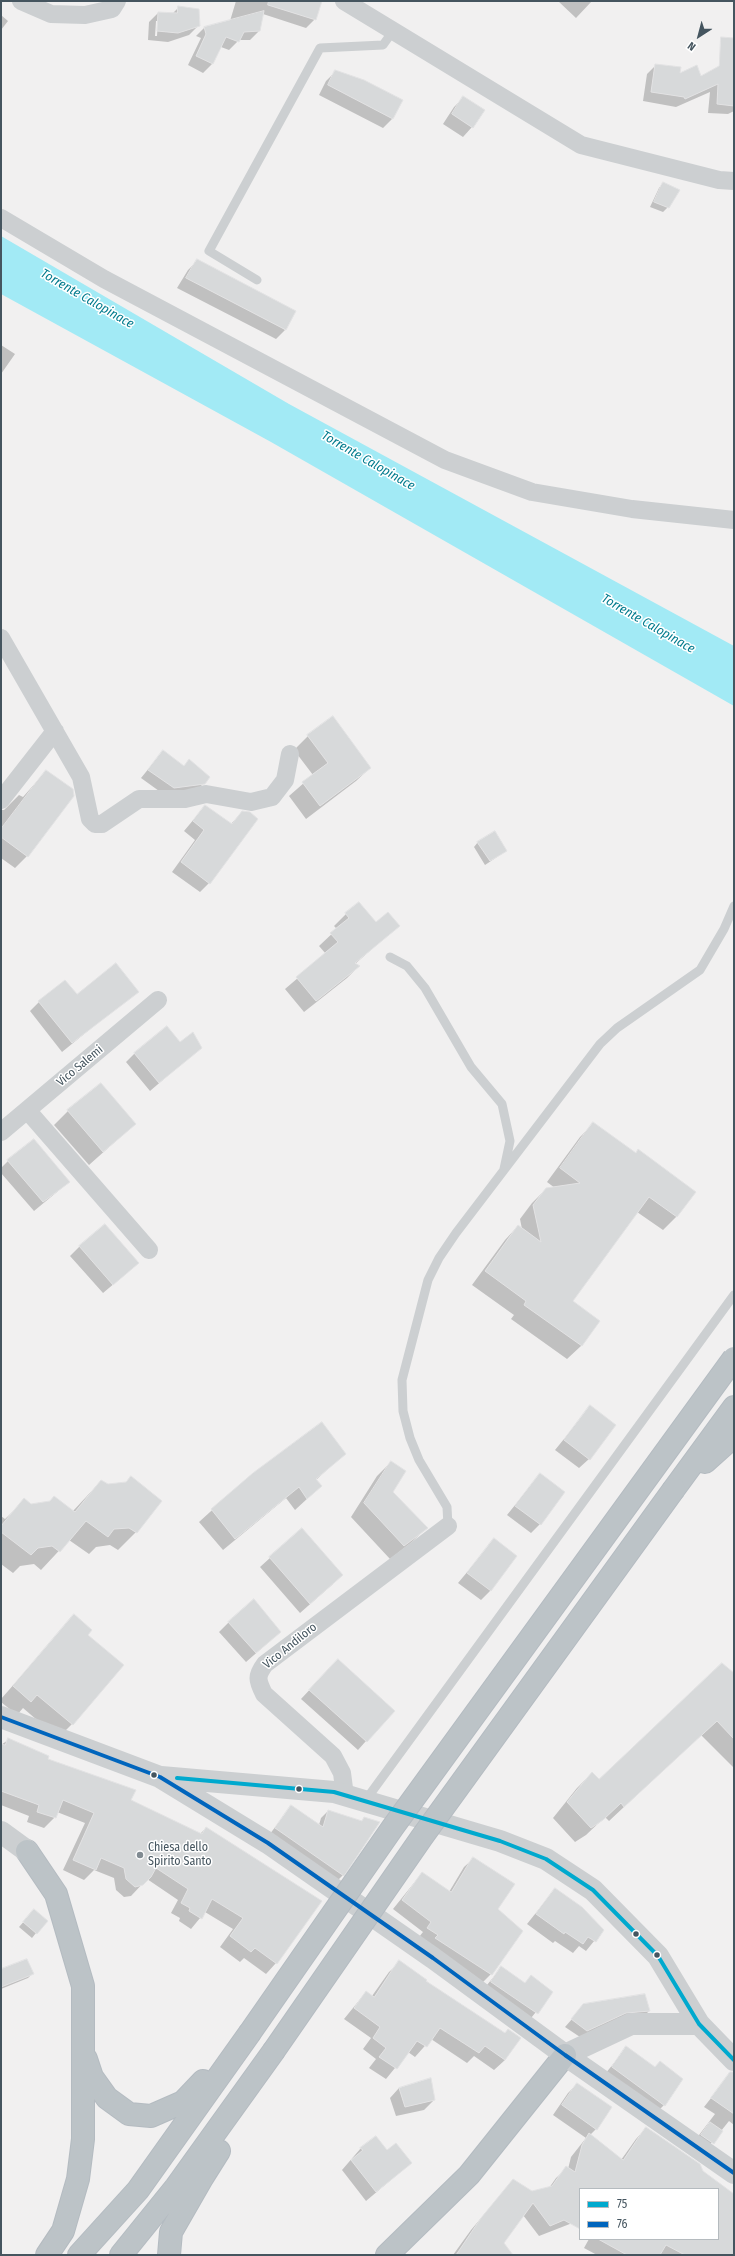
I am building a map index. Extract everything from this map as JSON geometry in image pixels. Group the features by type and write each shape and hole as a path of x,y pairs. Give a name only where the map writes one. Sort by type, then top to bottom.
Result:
{"highway":[{"path":"79,2255 138,2190 249,2034 392,1827 734,1358"},
{"path":"121,2255 176,2187 257,2075 422,1837 734,1407"},
{"path":"674,1489 734,1436"},
{"path":"27,1851 56,1894 72,1943 83,1986 83,2139 78,2179 63,2231 47,2255"},
{"path":"83,2051 92,2077 107,2098 129,2114 151,2116 183,2102 249,2034"},
{"path":"387,2255 468,2175 565,2055"},
{"path":"169,2255 172,2232 202,2178 228,2139 257,2075"}],"street":[{"path":"21,1 51,14 85,15 112,9 117,1"},
{"path":"344,1 581,145 719,180 734,181"},
{"path":"1,218 104,279 445,460 532,492 632,509 734,520"},
{"path":"1,638 81,777 90,819 95,824 102,824 139,799 184,799 206,794 251,802 272,797 286,780 290,754"},
{"path":"1,800 55,731"},
{"name":"Vico Salemi","path":"1,1132 158,1000"},
{"path":"27,1110 149,1250"},
{"name":"Vico Andiloro","path":"355,1799 333,1756 264,1694 257,1682 259,1672 265,1664 448,1526"},
{"path":"1,1717 160,1777 268,1843 433,1958 565,2055 734,2173"},
{"path":"160,1777 334,1792 500,1841 552,1862 593,1890 658,1956 699,2024 734,2060"},
{"path":"1,1832 27,1851"},
{"path":"565,2055 631,2024 699,2024"}],"lane":[{"path":"257,280 209,251 320,48 383,44 393,31"},
{"path":"448,1526 447,1507 419,1460 410,1438 402,1411 402,1380 428,1280 439,1258 600,1044 617,1028 700,970 724,929 734,906"},
{"path":"390,957 407,966 426,988 471,1068 502,1104 510,1141 503,1172"},
{"path":"355,1799 734,1295"}],"water":[{"name":"Torrente Calopinace","path":"1,236 289,404 734,646 734,706 271,442 1,294"}],"building":[{"path":"269,1 322,1 316,20 268,5"},
{"path":"178,6 199,9 200,26 178,33 157,31 158,12 177,13"},
{"path":"264,11 260,31 244,32 239,42 226,37 213,64 196,56 206,34 204,27"},
{"path":"721,37 734,38 734,106 717,104 718,84 685,99 684,97 651,92 655,64 681,67 680,73 697,65 701,76 719,66"},
{"path":"335,70 364,80 403,100 393,119 328,85"},
{"path":"463,96 485,110 473,128 452,114"},
{"path":"663,182 680,190 669,208 654,202"},
{"path":"197,259 296,311 286,330 186,278"},
{"path":"333,716 371,768 320,806 302,782 328,763 307,735"},
{"path":"163,750 184,766 189,759 210,777 205,784 174,788 148,770"},
{"path":"46,770 73,789 74,796 28,857 1,837 1,829"},
{"path":"205,805 232,824 242,811 250,812 258,819 210,884 181,862 204,830 193,821"},
{"path":"495,831 507,851 490,861 477,842"},
{"path":"359,902 376,922 388,912 400,926 355,963 360,966 316,1001 296,977 338,942 330,933 349,918 345,913"},
{"path":"116,963 139,992 72,1043 38,1001 65,980 77,994"},
{"path":"167,1026 180,1042 193,1032 202,1048 159,1083 134,1053"},
{"path":"101,1083 136,1124 103,1152 67,1110"},
{"path":"593,1122 636,1153 638,1149 696,1192 677,1217 649,1197 573,1301 600,1321 582,1346 524,1305 526,1301 485,1271 518,1225 541,1242 533,1205 546,1188 580,1183 560,1168"},
{"path":"34,1139 70,1182 43,1202 7,1160"},
{"path":"105,1224 139,1263 113,1285 79,1246"},
{"path":"590,1405 616,1425 590,1460 564,1440"},
{"path":"322,1422 346,1454 316,1479 322,1486 307,1499 299,1487 235,1539 211,1509 253,1473"},
{"path":"391,1461 406,1471 393,1492 428,1528 404,1546 364,1503"},
{"path":"540,1473 565,1492 541,1525 515,1506"},
{"path":"131,1476 162,1501 137,1533 129,1528 114,1529 108,1537 86,1521 60,1552 52,1546 38,1548 31,1555 1,1532 1,1526 24,1498 31,1504 50,1501 54,1496 75,1512 101,1480 108,1484 126,1482"},
{"path":"302,1528 343,1575 310,1604 269,1557"},
{"path":"494,1538 517,1556 491,1591 467,1573"},
{"path":"254,1599 281,1632 256,1653 228,1622"},
{"path":"74,1614 92,1630 88,1635 124,1665 73,1725 37,1695 31,1702 13,1686"},
{"path":"338,1659 395,1711 367,1742 309,1690"},
{"path":"722,1663 734,1673 734,1739 717,1721 624,1807 621,1803 603,1820 591,1828 567,1802 592,1772 599,1779"},
{"path":"8,1738 49,1756 48,1759 136,1790 131,1800 202,1834 206,1827 322,1901 277,1964 255,1948 251,1952 230,1936 243,1918 212,1899 202,1919 189,1911 190,1908 181,1903 188,1889 156,1868 151,1877 143,1885 135,1887 126,1879 124,1868 101,1858 96,1870 73,1860 94,1813 63,1800 56,1818 37,1812 39,1805 1,1791 1,1744 5,1745"},
{"path":"291,1805 323,1827 328,1810 362,1821 364,1817 380,1822 344,1876 275,1828"},
{"path":"473,1857 515,1884 498,1909 523,1931 492,1975 435,1938 438,1935 427,1928 431,1922 402,1900 422,1872 451,1892"},
{"path":"555,1888 582,1907 604,1930 596,1942 588,1937 583,1944 565,1932 564,1934 536,1914"},
{"path":"34,1909 48,1921 37,1934 23,1922"},
{"path":"27,1959 34,1974 1,1987 1,1969"},
{"path":"399,1960 427,1980 426,1981 505,2033 508,2029 521,2038 505,2060 485,2046 479,2053 440,2028 427,2047 417,2041 397,2069 379,2057 386,2048 373,2038 380,2027 354,2008 366,1991 374,1997"},
{"path":"501,1966 525,1983 531,1975 553,1992 538,2014 491,1982"},
{"path":"645,1994 650,2011 626,2013 587,2031 571,2019 583,2004"},
{"path":"626,2046 655,2067 660,2061 683,2079 665,2106 612,2067"},
{"path":"730,2072 734,2072 734,2114 711,2098"},
{"path":"431,2078 435,2100 405,2107 399,2088"},
{"path":"577,2083 612,2107 597,2130 562,2105"},
{"path":"710,2122 723,2131 714,2144 701,2135"},
{"path":"646,2127 700,2164 703,2171 734,2194 734,2255 685,2255 666,2245 660,2255 627,2255 600,2240 719,2240 719,2188 579,2188 579,2228 564,2220 550,2226 533,2203 504,2243 513,2255 456,2255 481,2218 513,2179 532,2191 552,2186 566,2166 575,2172 582,2145 589,2133 623,2160"},
{"path":"376,2136 387,2150 396,2143 412,2163 376,2192 351,2160 363,2150 360,2148"}],"transit line":[{"name":"76","path":"1,1717 160,1777 268,1843 433,1958 565,2055 734,2173"},
{"name":"75","path":"177,1778 334,1792 500,1841 546,1859 593,1890 658,1956 699,2024 734,2060"}],"place":[{"name":"Chiesa dello Spirito Santo","path":"140,1855"}]}
